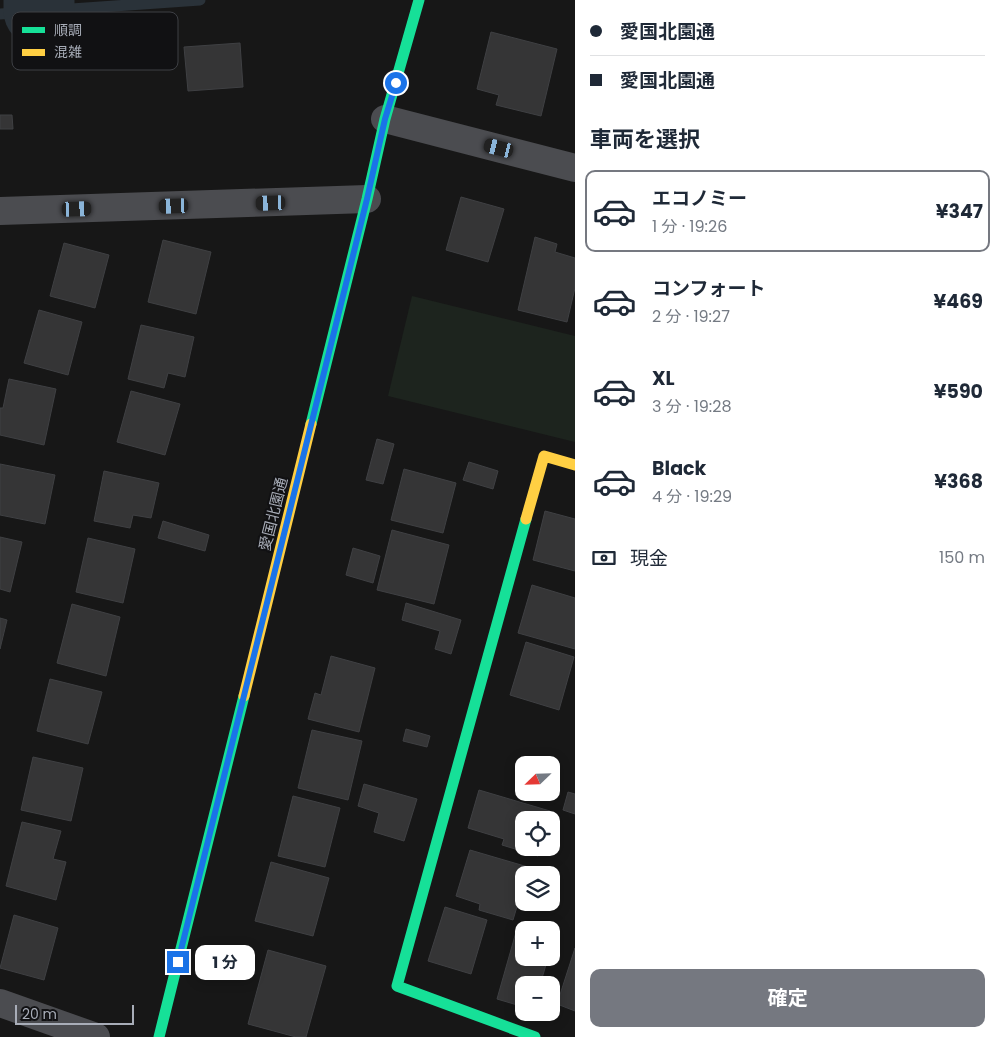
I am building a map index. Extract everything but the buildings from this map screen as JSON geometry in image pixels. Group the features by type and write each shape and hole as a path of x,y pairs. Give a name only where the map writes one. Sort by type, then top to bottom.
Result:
{"street":[{"name":"愛国北園通","path":"159,1037 367,199 385,119 419,0"},
{"path":"385,119 575,168"},
{"path":"0,211 367,199"},
{"path":"535,1037 397,986 544,456 575,465"},
{"path":"0,1003 96,1037"}],"shaded area":[{"path":"412,296 575,336 575,442 388,396"}],"waterway":[{"path":"39,0 39,11"},
{"path":"29,12 200,0"},
{"path":"0,14 12,13"}],"traffic: fast":[{"path":"311,424 385,119 419,0"},
{"path":"526,519 397,986 535,1037"},
{"path":"159,1037 244,696"}],"traffic: slow":[{"path":"244,696 311,424"},
{"path":"526,519 544,456 575,465"}],"route":[{"path":"178,962 367,199 385,119 396,83"}]}
